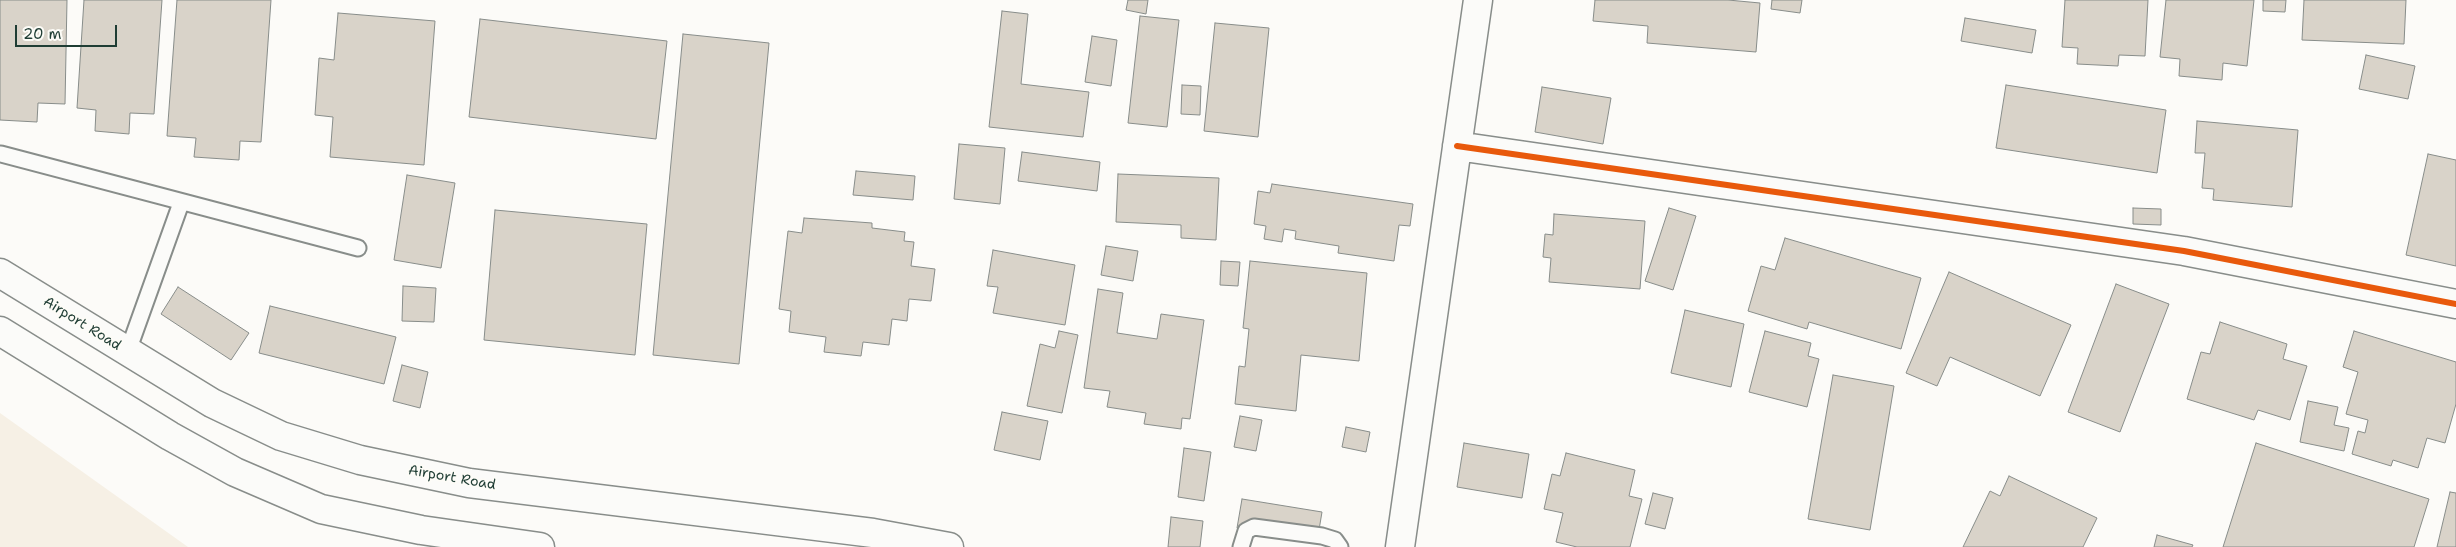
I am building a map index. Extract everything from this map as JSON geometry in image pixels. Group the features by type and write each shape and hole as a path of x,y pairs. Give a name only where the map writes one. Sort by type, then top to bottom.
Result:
{"main road":[{"path":"1400,547 1478,0"},
{"path":"1457,146 2184,251 2456,304"},
{"name":"Airport Road","path":"0,273 212,403 281,436 360,460 469,483 873,533 949,547"},
{"path":"0,331 170,436 235,472 321,508 421,530 540,547"}],"lane":[{"path":"1,154 358,248"},
{"path":"128,352 182,203"},
{"path":"1241,547 1246,531 1254,527 1322,536 1335,540 1340,547"}],"shaded area":[{"path":"0,413 188,547 0,547"}],"building":[{"path":"0,0 67,0 65,104 38,103 37,122 0,120"},
{"path":"84,0 162,0 154,114 130,113 129,134 95,131 96,110 77,108"},
{"path":"177,0 271,0 261,142 240,141 239,160 194,157 196,138 167,136"},
{"path":"1128,0 1148,0 1146,14 1126,10"},
{"path":"1595,0 1728,0 1760,3 1756,52 1647,43 1648,26 1593,21"},
{"path":"1772,0 1802,0 1800,13 1771,9"},
{"path":"2065,0 2148,0 2145,56 2119,55 2118,66 2077,64 2078,48 2062,47"},
{"path":"2166,0 2254,0 2247,66 2223,63 2222,80 2179,76 2180,59 2160,57"},
{"path":"2263,0 2286,0 2285,12 2263,11"},
{"path":"2304,0 2406,0 2404,44 2302,40"},
{"path":"1002,11 1028,14 1021,84 1089,92 1083,137 989,127"},
{"path":"338,13 435,21 424,165 330,157 333,117 315,115 319,58 334,60"},
{"path":"1140,16 1179,20 1167,127 1128,123"},
{"path":"1965,18 2036,30 2032,53 1961,41"},
{"path":"480,19 667,41 656,139 469,117"},
{"path":"1215,23 1269,28 1258,137 1204,131"},
{"path":"683,34 769,43 739,364 653,355"},
{"path":"1092,36 1117,40 1111,86 1085,82"},
{"path":"2366,55 2415,66 2408,99 2359,89"},
{"path":"1182,85 1201,86 1200,115 1181,114"},
{"path":"2006,85 2166,110 2157,173 1996,148"},
{"path":"1542,87 1611,98 1603,144 1535,132"},
{"path":"2197,121 2298,130 2292,207 2213,200 2214,189 2202,188 2205,153 2195,153"},
{"path":"959,144 1005,148 1000,204 954,199"},
{"path":"1022,152 1100,162 1097,191 1018,181"},
{"path":"2428,154 2456,160 2456,266 2406,255"},
{"path":"856,171 915,176 913,200 853,195"},
{"path":"1118,174 1219,178 1216,240 1181,238 1181,225 1116,222"},
{"path":"407,175 455,183 441,268 394,260"},
{"path":"1272,184 1413,204 1410,226 1399,225 1394,261 1338,253 1339,246 1295,239 1296,231 1284,229 1282,242 1264,239 1266,226 1254,224 1258,191 1270,193"},
{"path":"1669,208 1696,216 1673,290 1645,281"},
{"path":"2133,208 2161,209 2161,225 2133,224"},
{"path":"495,210 647,224 635,355 484,340"},
{"path":"1554,214 1645,221 1640,289 1549,282 1551,258 1543,257 1545,234 1553,235"},
{"path":"804,218 872,223 872,228 905,232 904,241 914,242 911,266 935,269 931,301 909,299 907,321 892,319 889,345 863,342 861,356 824,352 826,337 789,332 791,311 779,309 788,231 802,233"},
{"path":"1785,238 1921,278 1901,349 1809,322 1807,329 1748,311 1761,266 1775,270"},
{"path":"1106,246 1138,251 1133,281 1101,275"},
{"path":"993,250 1075,265 1065,325 993,313 998,287 987,286"},
{"path":"1221,261 1240,262 1238,286 1220,285"},
{"path":"1250,261 1367,273 1359,361 1301,355 1296,411 1235,404 1239,366 1245,367 1249,329 1243,328"},
{"path":"1949,272 2071,325 2040,396 1950,357 1937,386 1906,373"},
{"path":"2116,284 2169,304 2120,432 2068,412"},
{"path":"403,286 436,288 434,322 402,321"},
{"path":"178,287 249,333 231,360 161,314"},
{"path":"1098,289 1123,293 1117,333 1157,339 1161,314 1204,320 1190,419 1182,418 1181,429 1144,424 1146,413 1107,407 1110,391 1084,388"},
{"path":"270,306 396,337 384,384 259,353"},
{"path":"1685,310 1744,324 1731,387 1671,373"},
{"path":"2220,322 2287,344 2283,359 2307,366 2290,420 2258,410 2254,420 2187,399 2201,352 2210,354"},
{"path":"1059,331 1078,335 1062,413 1027,406 1040,344 1055,348"},
{"path":"1765,331 1811,343 1808,356 1819,359 1807,407 1749,392"},
{"path":"2354,331 2456,362 2456,404 2445,443 2427,438 2418,468 2393,460 2391,466 2352,454 2358,431 2365,433 2368,420 2346,414 2358,372 2343,367"},
{"path":"402,365 428,372 420,408 393,401"},
{"path":"1833,375 1894,386 1870,530 1808,519"},
{"path":"2308,401 2338,407 2334,425 2349,428 2344,451 2300,442"},
{"path":"1002,412 1048,421 1040,460 994,450"},
{"path":"1240,416 1262,420 1256,451 1234,447"},
{"path":"1346,427 1370,432 1366,452 1342,447"},
{"path":"1464,443 1529,454 1522,498 1457,487"},
{"path":"2256,443 2429,499 2414,547 2223,547"},
{"path":"1184,448 1211,452 1204,501 1178,497"},
{"path":"1566,453 1635,470 1629,496 1642,499 1630,547 1577,547 1556,542 1563,513 1544,509 1552,474 1560,476"},
{"path":"2009,476 2097,518 2083,547 1963,547 1990,491 2000,496"},
{"path":"2450,492 2456,493 2456,547 2437,547"},
{"path":"1653,493 1673,498 1665,529 1645,524"},
{"path":"1242,499 1322,512 1317,542 1237,528"},
{"path":"1171,517 1203,521 1200,547 1168,547"},
{"path":"2157,535 2193,545 2192,547 2154,547"}],"cycle path":[{"path":"1457,146 2184,251 2456,304"}]}
